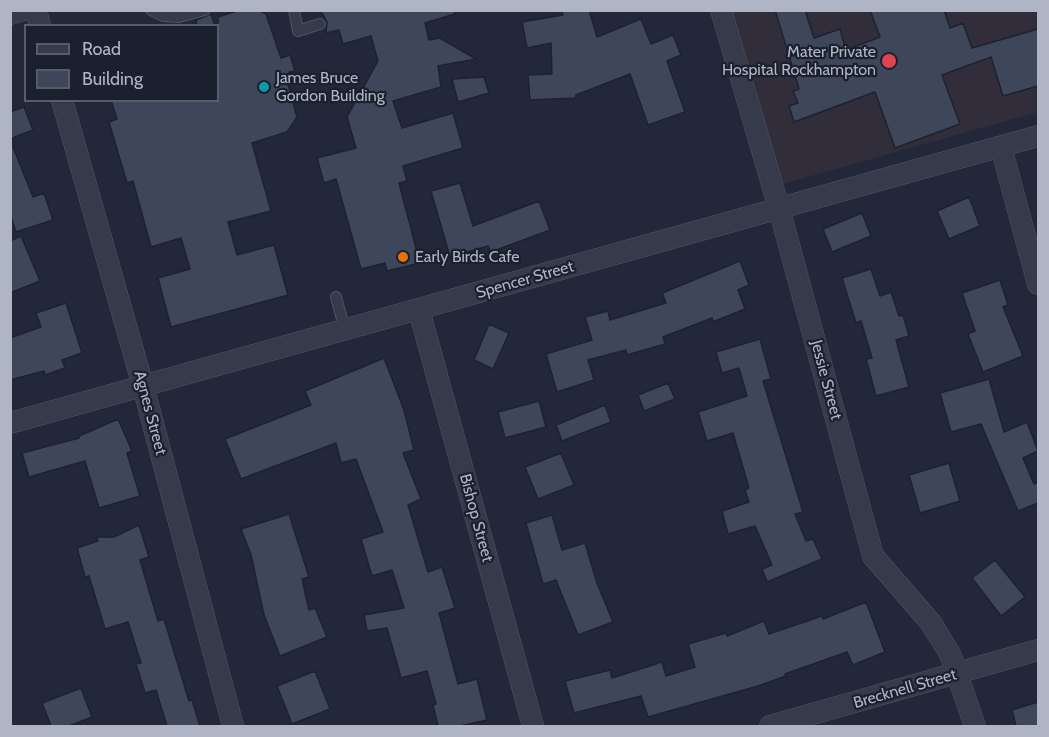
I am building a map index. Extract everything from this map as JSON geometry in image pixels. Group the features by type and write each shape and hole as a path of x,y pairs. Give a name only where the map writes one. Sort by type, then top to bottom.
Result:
{"street":[{"path":"10,14 23,10"},
{"name":"Jessie Street","path":"721,10 779,208 873,556 932,623 959,674 975,726"},
{"name":"Agnes Street","path":"63,102 143,386 233,726"},
{"name":"Spencer Street","path":"10,423 1038,136"},
{"path":"1001,147 1038,284"},
{"name":"Bishop Street","path":"419,310 532,726"},
{"name":"Brecknell Street","path":"770,726 1038,650"}],"lane":[{"path":"151,10 163,16 179,17 205,10"},
{"path":"294,10 297,31 320,24"},
{"path":"336,297 345,330"}],"shaded area":[{"name":"Mater Private Hospital Rockhampton","path":"726,11 1038,11 1038,112 772,187"}],"building":[{"path":"240,10 259,10 266,14 281,58 290,55 295,71 289,72 292,83 288,84 297,117 287,132 252,143 271,211 228,222 237,255 274,245 288,295 171,327 158,278 190,269 181,238 151,247 133,181 127,183 109,122 117,119 112,102 219,102 218,17"},
{"path":"320,10 454,10 455,14 425,23 429,40 440,38 476,59 438,66 441,87 393,101 402,128 453,113 463,148 403,166 407,181 399,183 420,263 387,271 385,263 361,269 336,179 324,183 317,158 356,148 347,117 378,61 371,36 343,44 339,30 326,33 327,22"},
{"path":"561,10 589,10 597,37 641,19 651,44 673,35 681,55 667,61 685,112 648,125 630,74 576,95 576,98 530,100 528,75 552,74 551,43 527,48 522,22 563,15"},
{"path":"775,10 805,10 814,38 840,29 846,50 880,37 870,10 944,10 950,28 963,23 972,48 1038,29 1038,86 1003,96 991,57 942,75 960,124 895,148 875,92 794,122 789,106 798,103 793,91 799,89"},
{"path":"211,14 214,24 197,24 196,20"},
{"path":"484,77 489,93 458,102 452,79"},
{"path":"24,107 33,130 10,139 10,112"},
{"path":"11,142 33,197 44,193 53,220 16,232 10,214"},
{"path":"460,183 473,226 539,201 550,230 491,252 488,246 450,257 431,191"},
{"path":"969,197 980,226 949,239 937,211"},
{"path":"862,213 871,236 832,252 823,229"},
{"path":"21,236 40,281 10,293 10,241"},
{"path":"740,261 749,285 738,290 745,309 713,322 712,318 663,337 665,344 627,355 626,350 588,360 594,380 557,392 546,354 592,340 585,317 608,311 610,320 666,303 662,293"},
{"path":"871,269 880,296 891,292 899,316 903,315 909,336 896,340 909,387 876,396 866,359 872,358 861,321 856,323 842,278"},
{"path":"1000,280 1008,305 1003,307 1023,356 983,372 968,334 975,331 962,293"},
{"path":"66,303 82,353 62,360 65,368 45,375 44,371 10,380 10,338 41,327 36,313"},
{"path":"489,324 509,333 493,369 474,360"},
{"path":"760,339 771,379 763,381 803,512 795,514 806,541 813,539 822,559 767,582 762,569 772,565 755,526 728,534 722,511 749,502 745,490 749,488 733,433 707,441 698,412 747,396 739,368 722,373 716,352"},
{"path":"384,358 404,410 414,450 403,453 421,499 408,505 428,572 442,567 455,608 439,613 458,684 477,679 487,720 460,726 438,726 433,705 436,704 427,671 401,678 387,628 367,631 364,615 404,608 392,570 372,576 361,539 383,532 356,459 341,463 336,443 241,479 225,439 311,405 305,391"},
{"path":"989,379 1004,432 1027,422 1038,451 1023,458 1034,484 1038,482 1038,503 1018,511 981,424 951,432 940,393"},
{"path":"668,383 675,399 644,411 638,395"},
{"path":"539,401 546,427 505,438 498,412"},
{"path":"605,405 611,422 562,441 556,425"},
{"path":"118,419 132,451 127,453 140,496 99,508 85,461 29,477 22,453 79,438"},
{"path":"561,453 574,485 538,499 525,467"},
{"path":"949,463 960,501 920,513 909,475"},
{"path":"289,514 309,577 302,579 309,610 315,608 327,637 280,656 264,615 251,555 241,529"},
{"path":"552,515 562,550 585,543 597,583 613,622 578,635 556,580 543,584 526,523"},
{"path":"139,525 149,557 140,560 158,621 164,619 189,701 192,700 200,726 167,726 156,690 145,693 136,664 141,663 128,622 105,629 89,576 85,577 77,548 98,541 96,537 114,537"},
{"path":"995,560 1025,597 1001,616 972,578"},
{"path":"866,602 885,652 853,665 847,652 758,686 648,717 641,696 574,713 565,681 610,670 612,678 662,662 666,676 695,667 688,644 726,633 727,636 764,621 769,634 822,616 823,619"},
{"path":"315,671 330,709 292,724 277,686"},
{"path":"81,688 92,717 69,726 51,726 42,703"},
{"path":"1038,702 1038,726 1016,726 1012,710"}],"place":[{"name":"Mater Private Hospital Rockhampton","path":"889,61"},
{"name":"James Bruce Gordon Building","path":"264,87"},
{"name":"Early Birds Cafe","path":"403,257"}]}
